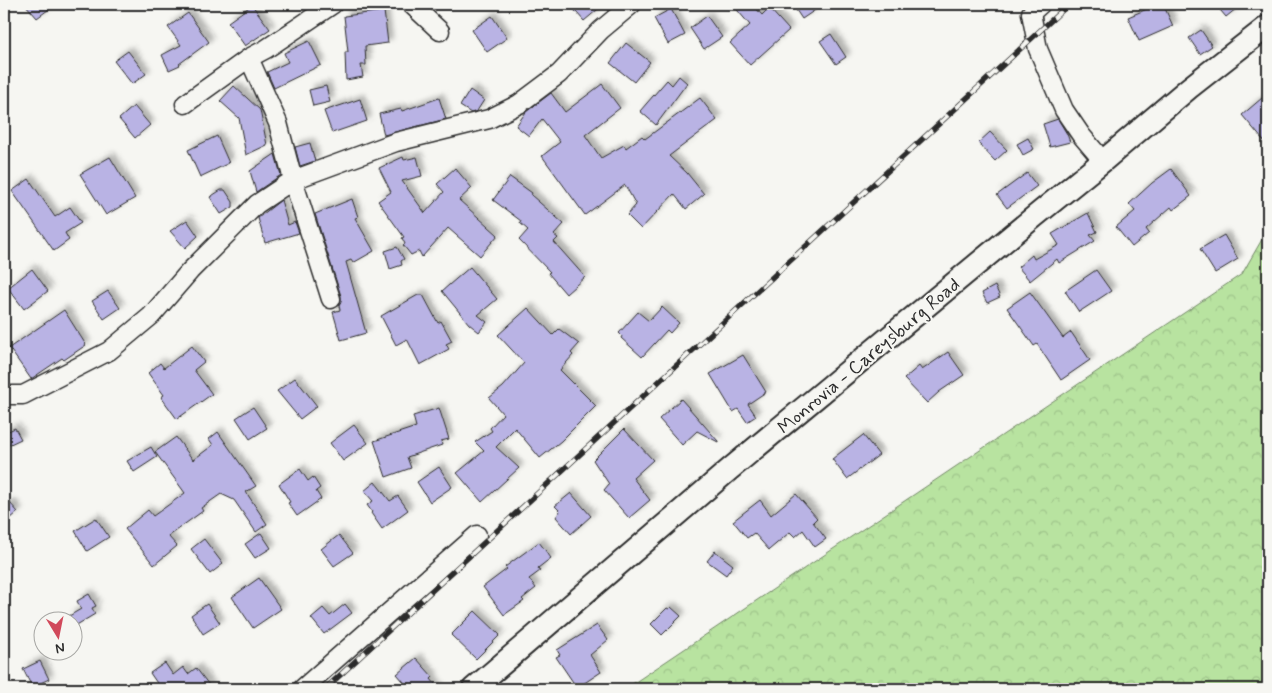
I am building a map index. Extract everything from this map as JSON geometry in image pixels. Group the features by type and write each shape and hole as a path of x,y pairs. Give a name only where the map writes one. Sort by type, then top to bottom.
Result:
{"main road":[{"name":"Monrovia - Careysburg Road","path":"473,689 730,469 1104,161 1189,88 1268,26"}],"street":[{"path":"185,104 249,58 266,49 334,4"},
{"path":"411,4 440,31"},
{"path":"4,393 7,395 23,395 109,351 151,316 190,271 257,204 293,180 396,142 489,118 519,104 559,74 601,30 632,4"},
{"path":"1031,6 1038,49 1064,110 1081,135 1104,161"},
{"path":"249,58 278,123 293,180 331,299"},
{"path":"302,689 478,535"}],"green space":[{"path":"1268,229 1268,689 625,689 1242,274"}],"building":[{"path":"25,4 56,4 37,18"},
{"path":"569,4 604,4 584,21"},
{"path":"732,4 752,4 762,15 769,8 789,30 750,65 730,43 750,25"},
{"path":"792,4 824,4 802,19"},
{"path":"1163,4 1173,26 1139,41 1128,17"},
{"path":"1215,4 1242,4 1226,17"},
{"path":"252,5 270,29 245,46 228,22"},
{"path":"671,9 685,35 668,44 654,18"},
{"path":"384,11 388,43 365,46 366,65 361,65 363,77 346,80 345,52 348,52 344,16"},
{"path":"188,13 209,42 180,65 169,70 162,55 181,45 168,27"},
{"path":"492,16 507,38 487,52 472,30"},
{"path":"707,16 722,37 704,49 690,28"},
{"path":"1201,30 1212,46 1200,54 1189,38"},
{"path":"831,34 846,57 836,64 820,41"},
{"path":"309,41 321,65 274,88 267,72 288,62 284,53"},
{"path":"626,43 650,62 634,82 610,63"},
{"path":"128,51 146,74 132,84 114,61"},
{"path":"679,76 687,83 656,125 640,111 667,80 672,85"},
{"path":"602,84 620,108 585,135 601,158 624,145 626,148 642,136 645,139 700,98 717,120 669,156 687,173 704,194 686,209 674,194 641,229 627,215 636,205 625,185 585,215 542,156 560,142 542,119 529,136 516,126 526,112 551,93 565,112"},
{"path":"234,86 260,110 267,145 246,155 239,118 220,101"},
{"path":"326,86 330,102 313,106 309,90"},
{"path":"470,90 484,100 477,111 471,113 460,106"},
{"path":"439,98 446,119 384,135 379,114 401,109 402,111"},
{"path":"1262,98 1268,106 1268,146 1242,115"},
{"path":"360,99 367,121 332,133 324,111"},
{"path":"134,106 150,125 135,138 119,119"},
{"path":"1058,119 1070,142 1050,147 1043,124"},
{"path":"990,132 1007,150 995,161 978,143"},
{"path":"217,136 229,163 200,177 188,150"},
{"path":"1028,138 1034,149 1023,155 1017,144"},
{"path":"310,143 315,161 300,166 295,147"},
{"path":"275,154 281,175 256,192 250,171"},
{"path":"110,157 135,198 106,215 80,174"},
{"path":"403,157 404,160 417,157 422,176 402,181 425,213 444,192 437,184 455,168 472,188 459,200 498,235 480,256 448,228 422,257 419,251 411,255 403,245 405,244 402,238 404,237 378,201 391,192 379,168"},
{"path":"1171,169 1191,196 1173,210 1171,207 1146,229 1149,233 1132,247 1116,227 1135,211 1129,204"},
{"path":"1027,173 1037,186 1007,208 997,195"},
{"path":"510,177 532,193 531,195 564,224 554,235 558,238 554,242 585,277 566,294 548,273 550,272 519,240 528,230 520,223 521,221 493,200"},
{"path":"29,179 55,217 70,207 81,223 65,233 69,240 54,251 12,191"},
{"path":"221,190 225,190 233,202 233,207 221,214 210,197"},
{"path":"352,199 358,217 355,218 374,251 353,263 351,260 346,262 366,333 341,340 333,312 340,310 341,296 315,214"},
{"path":"281,200 288,225 295,222 299,233 265,243 258,218"},
{"path":"1088,213 1097,232 1090,235 1095,241 1059,263 1057,259 1030,281 1018,267 1032,255 1034,259 1059,245 1052,234"},
{"path":"187,220 198,236 185,248 170,231"},
{"path":"1224,235 1238,259 1215,273 1200,249"},
{"path":"397,247 404,259 401,261 402,265 390,269 385,251"},
{"path":"470,267 497,299 478,315 487,322 479,332 469,324 442,291"},
{"path":"32,269 48,291 24,309 8,288"},
{"path":"1096,270 1111,291 1079,312 1065,291"},
{"path":"995,286 1000,297 987,303 982,293"},
{"path":"108,291 120,308 104,319 92,301"},
{"path":"1030,292 1063,338 1071,332 1090,360 1061,380 1037,344 1034,346 1007,308"},
{"path":"418,295 423,295 438,323 441,321 452,341 446,344 449,349 420,365 407,339 396,345 381,316"},
{"path":"662,307 679,323 670,333 667,330 642,357 621,338 622,336 619,333 638,312 649,321"},
{"path":"528,308 553,335 559,329 579,344 571,353 573,355 560,370 596,406 561,441 540,458 515,428 496,447 519,468 482,502 457,473 484,451 475,442 492,431 490,428 503,414 489,398 503,387 524,363 498,335"},
{"path":"64,310 86,345 64,360 62,358 31,379 9,348"},
{"path":"192,346 204,362 194,370 212,394 177,419 161,397 164,395 148,373 160,363 164,368"},
{"path":"948,352 964,375 939,392 927,403 904,379 919,366 922,370"},
{"path":"743,355 766,392 748,404 756,416 747,422 738,409 733,412 710,374"},
{"path":"295,378 317,406 300,419 277,391"},
{"path":"681,399 718,442 697,431 682,445 659,419"},
{"path":"253,407 267,428 250,439 236,418"},
{"path":"439,408 449,439 441,441 442,445 407,457 411,468 386,477 374,441 416,427 413,416"},
{"path":"354,425 368,443 343,461 330,443"},
{"path":"15,428 21,439 4,447 4,433"},
{"path":"624,429 653,460 633,478 650,500 629,518 604,490 609,484 593,460"},
{"path":"218,432 256,486 246,492 267,524 256,532 234,500 221,494 201,508 203,511 168,536 177,546 154,565 125,529 148,510 153,516 185,493 155,452 176,437 193,460 213,445 209,439"},
{"path":"863,435 879,455 847,479 832,459"},
{"path":"151,447 157,457 134,472 127,461"},
{"path":"439,467 452,487 430,502 417,482"},
{"path":"300,469 308,481 313,477 320,488 316,491 321,499 297,516 279,484"},
{"path":"375,482 390,501 398,496 408,510 382,529 367,505 373,501 364,491"},
{"path":"571,493 591,516 571,534 556,517 560,511 555,506"},
{"path":"796,494 817,518 813,522 826,539 815,547 803,530 795,537 790,532 769,550 754,533 747,538 733,521 760,500 771,515"},
{"path":"10,503 18,512 9,520 4,514 4,509"},
{"path":"96,518 109,537 87,551 75,531"},
{"path":"261,533 271,548 255,558 245,544"},
{"path":"339,535 353,553 334,566 321,549"},
{"path":"204,539 223,564 210,574 191,549"},
{"path":"539,542 551,558 538,568 540,571 529,579 536,588 522,599 524,601 504,615 483,587 507,569 505,567"},
{"path":"715,551 733,565 726,575 707,561"},
{"path":"259,578 281,609 253,628 232,597"},
{"path":"89,594 96,606 92,608 95,614 82,622 82,610 79,610 81,609 77,601"},
{"path":"207,604 220,623 203,634 191,615"},
{"path":"345,604 352,613 324,634 311,618 323,608 330,616"},
{"path":"671,607 681,616 662,635 651,624 667,608"},
{"path":"475,611 500,635 476,659 451,635"},
{"path":"597,625 608,640 590,655 601,672 577,688 556,657 560,655 557,650"},
{"path":"416,658 433,677 431,679 439,689 410,689 397,674"},
{"path":"40,661 49,679 32,687 23,669"},
{"path":"165,663 173,675 183,667 188,674 196,668 212,689 161,689 150,673"}],"railway":[{"path":"325,689 1069,4"}]}
